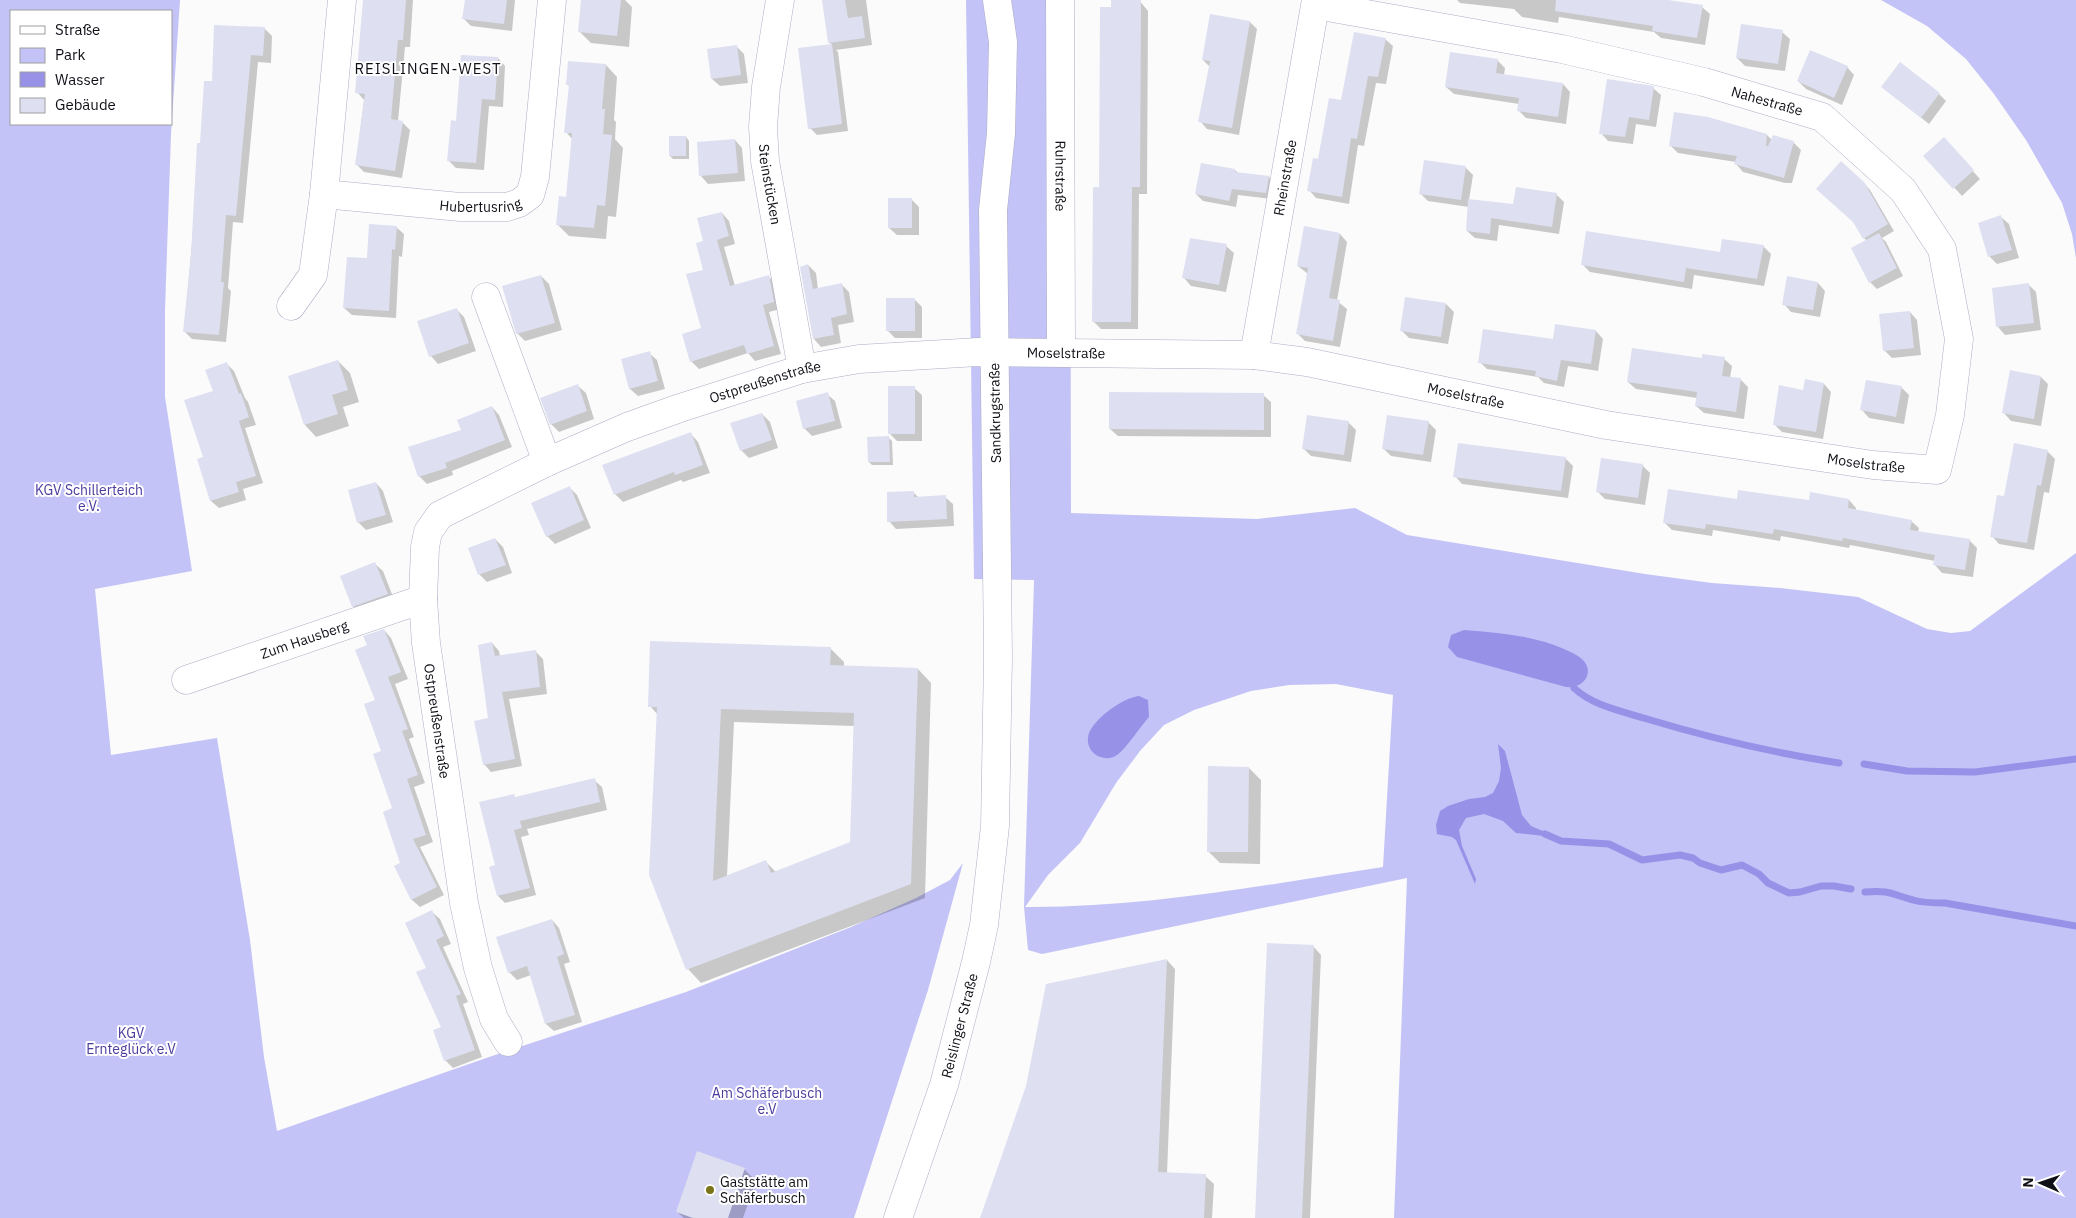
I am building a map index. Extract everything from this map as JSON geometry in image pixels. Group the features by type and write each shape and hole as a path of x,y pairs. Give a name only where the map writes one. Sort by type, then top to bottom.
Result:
{"street":[{"path":"291,306 313,275 324,194 342,0"},
{"name":"Hubertusring","path":"324,194 460,207 507,207 519,203 530,195 535,177 552,0"},
{"name":"Steinstücken","path":"780,0 766,87 763,126 765,162 802,369"},
{"name":"Sandkrugstraße","path":"995,826 998,658 993,210 1002,133 1003,42 997,0"},
{"name":"Ruhrstraße","path":"1060,0 1061,352"},
{"name":"Rheinstraße","path":"1254,355 1316,3"},
{"name":"Nahestraße","path":"1316,3 1562,49 1704,82 1822,117 1903,190 1942,249 1958,339 1950,415 1937,470"},
{"path":"486,297 547,462"},
{"name":"Ostpreußenstraße","path":"508,1042 494,1019 478,968 464,903 426,643 423,599 428,532 440,515 547,462 627,427 802,369 859,359 995,351"},
{"name":"Moselstraße","path":"995,351 1254,355 1307,362 1606,425 1873,465 1937,470"},
{"name":"Zum Hausberg","path":"186,680 423,599"},
{"name":"Reislinger Straße","path":"898,1218 944,1085 976,962 984,925 995,826"}],"green space":[{"path":"0,0 180,0 172,119 172,10 10,10 10,125 172,125 165,310 165,397 192,571 95,589 111,755 217,738 250,940 264,1057 277,1131 492,1056 686,992 851,927 916,898 950,880 963,863 928,990 854,1218 0,1218"},
{"path":"966,0 1070,0 1071,513 1257,519 1355,508 1407,535 1645,574 1712,583 1780,588 1858,597 1927,629 1951,633 1970,631 2076,553 2076,1218 1394,1218 1407,878 1042,954 1028,950 1024,907 1034,580 974,579","holes":["1336,684 1393,695 1383,867 1160,900 1115,904 1025,907 1048,875 1080,843 1116,783 1140,751 1164,725 1194,710 1251,691 1289,685"]},
{"path":"1881,0 2076,0 2076,258 2072,234 2062,203 2026,140 1994,94 1966,59 1927,26"}],"water":[{"path":"1464,630 1508,634 1537,640 1565,649 1584,661 1588,671 1587,676 1580,685 1566,687 1457,657 1448,647 1451,635"},
{"path":"1139,696 1148,700 1149,717 1125,748 1117,755 1107,758 1097,756 1088,743 1090,731 1094,724 1117,705"},
{"path":"1498,744 1505,751 1522,815 1531,826 1545,832 1545,834 1544,836 1516,833 1503,821 1484,814 1466,818 1459,830 1462,846 1476,879 1475,884 1456,840 1452,837 1437,834 1436,825 1440,811 1448,806 1469,799 1485,797 1493,793 1499,781 1501,768"}],"building":[{"path":"363,0 406,0 403,40 398,40 391,119 403,121 395,171 355,165 365,94 355,93"},
{"path":"465,0 507,0 504,24 462,19"},
{"path":"581,0 621,0 617,36 578,32"},
{"path":"822,0 845,0 848,18 862,16 865,38 828,43"},
{"path":"1111,0 1141,0 1140,187 1132,187 1131,322 1092,322 1093,187 1099,187 1100,7 1111,7"},
{"path":"1556,0 1668,0 1703,5 1697,38 1652,31 1653,26 1555,11"},
{"path":"1210,14 1250,21 1232,128 1198,122 1210,61 1202,60"},
{"path":"1741,24 1783,30 1778,64 1736,58"},
{"path":"214,25 265,27 263,56 251,55 236,216 226,215 221,282 224,282 219,335 183,332 191,255 197,143 200,143 204,81 212,81"},
{"path":"1354,32 1386,38 1378,77 1368,76 1357,139 1351,138 1342,197 1307,191 1313,158 1318,159 1329,98 1341,100"},
{"path":"832,44 842,124 808,129 798,48"},
{"path":"737,45 741,75 711,79 707,49"},
{"path":"1810,50 1848,66 1834,98 1797,81"},
{"path":"1450,52 1498,59 1496,73 1563,83 1558,117 1517,111 1519,98 1445,87"},
{"path":"461,55 498,57 495,100 482,99 476,163 447,161 451,120 456,121"},
{"path":"568,61 606,64 602,109 605,109 603,134 612,135 605,206 597,205 594,228 556,225 559,196 566,197 572,133 564,133 569,85 566,85"},
{"path":"1900,62 1940,93 1921,118 1881,87"},
{"path":"1607,79 1654,86 1649,120 1629,117 1625,137 1599,134"},
{"path":"1674,112 1708,117 1767,134 1766,146 1768,146 1773,135 1794,141 1784,178 1734,164 1737,156 1669,146"},
{"path":"669,136 686,136 686,156 669,156"},
{"path":"1944,137 1974,170 1953,189 1923,156"},
{"path":"735,139 738,173 699,176 697,142"},
{"path":"1424,160 1466,166 1461,200 1419,194"},
{"path":"1841,161 1864,182 1888,224 1863,239 1853,222 1816,189"},
{"path":"1201,163 1235,169 1235,172 1269,176 1266,193 1232,189 1229,201 1195,194"},
{"path":"1516,187 1557,193 1552,227 1491,218 1490,234 1466,231 1468,199 1513,204"},
{"path":"888,198 912,198 912,228 888,228"},
{"path":"722,212 729,236 717,240 730,286 769,275 774,302 763,305 774,346 747,354 744,345 690,362 682,334 701,328 686,274 703,270 696,243 703,241 697,218"},
{"path":"2001,215 2012,250 1988,257 1978,223"},
{"path":"369,224 397,226 395,250 392,249 389,311 343,308 347,257 367,258"},
{"path":"1304,226 1340,233 1329,298 1340,300 1333,341 1296,334 1308,268 1297,266"},
{"path":"1586,231 1720,252 1722,239 1764,245 1757,279 1686,268 1684,282 1581,265"},
{"path":"1879,233 1897,268 1869,283 1851,248"},
{"path":"1190,238 1227,244 1219,285 1182,278"},
{"path":"808,264 813,289 842,283 847,314 831,318 834,335 813,339 800,267"},
{"path":"541,275 555,323 516,334 502,286"},
{"path":"1787,276 1818,282 1813,310 1782,305"},
{"path":"2029,283 2034,323 1996,327 1992,288"},
{"path":"1405,297 1446,303 1441,337 1400,331"},
{"path":"886,298 915,298 915,331 886,331"},
{"path":"457,308 469,343 429,357 417,321"},
{"path":"1910,311 1914,348 1883,351 1879,314"},
{"path":"1555,324 1596,330 1591,364 1561,360 1557,381 1535,376 1536,371 1478,363 1483,329 1553,339"},
{"path":"1632,348 1702,358 1702,354 1725,357 1722,376 1741,378 1736,412 1695,406 1697,392 1627,382"},
{"path":"650,351 658,381 629,389 621,359"},
{"path":"338,360 348,390 332,395 338,414 304,425 288,376"},
{"path":"227,362 249,417 239,421 256,476 236,482 239,492 210,501 197,459 203,457 184,400 213,391 205,370"},
{"path":"2010,370 2041,376 2034,419 2002,413"},
{"path":"1805,379 1824,383 1816,432 1773,425 1779,385 1803,390"},
{"path":"1866,380 1902,386 1896,417 1860,410"},
{"path":"578,384 587,411 550,425 540,398"},
{"path":"888,386 915,386 915,434 888,434"},
{"path":"828,392 835,421 803,429 796,401"},
{"path":"1109,392 1264,393 1264,430 1109,429"},
{"path":"492,406 505,440 445,463 447,468 418,477 408,447 461,430 457,420"},
{"path":"762,413 772,440 740,451 730,423"},
{"path":"1307,415 1349,421 1344,455 1302,449"},
{"path":"1387,415 1429,421 1423,455 1382,449"},
{"path":"691,432 703,465 675,475 674,472 614,495 602,465"},
{"path":"889,436 890,462 868,462 867,437"},
{"path":"1458,443 1566,457 1561,491 1453,477"},
{"path":"2014,443 2048,450 2041,486 2037,485 2027,543 1990,537 1997,495 2004,496"},
{"path":"1601,458 1643,464 1638,498 1596,492"},
{"path":"376,482 386,515 357,523 348,490"},
{"path":"570,486 584,520 546,537 531,503"},
{"path":"1668,489 1737,499 1738,490 1809,500 1810,492 1849,499 1848,508 1912,520 1910,530 1970,539 1965,570 1933,565 1935,555 1843,538 1842,541 1774,529 1773,534 1706,524 1705,529 1663,523"},
{"path":"914,491 914,497 946,495 947,519 887,522 887,492"},
{"path":"495,538 506,565 478,575 468,548"},
{"path":"375,562 388,594 352,607 340,576"},
{"path":"384,629 401,672 388,677 408,729 402,731 418,775 407,779 426,835 413,839 437,887 411,900 394,866 400,863 383,812 392,808 373,754 381,751 364,704 375,700 355,650 367,645 363,636"},
{"path":"650,641 831,647 830,665 918,668 911,884 686,970 649,875 657,707 648,707","holes":["721,709 854,713 850,842 771,873 766,860 713,881"]},
{"path":"492,642 495,656 536,650 540,687 502,692 515,759 483,765 474,721 488,718 478,645"},
{"path":"1208,766 1249,767 1248,852 1207,852"},
{"path":"595,778 600,802 520,821 522,828 514,830 530,888 497,896 489,867 495,865 479,802 514,794 515,797"},
{"path":"432,910 444,936 436,940 461,994 456,996 475,1050 444,1061 433,1030 441,1027 416,972 426,968 405,923"},
{"path":"552,919 564,954 557,957 575,1015 545,1024 527,966 508,973 496,937"},
{"path":"1267,943 1314,945 1302,1218 1255,1218"},
{"path":"1167,959 1158,1172 1206,1174 1204,1218 980,1218 1026,1086 1046,984"},
{"name":"Gaststätte am Schäferbusch","path":"697,1151 745,1168 728,1218 693,1218 676,1212"}],"waterway":[{"path":"1574,688 1599,704 1671,726 1766,750 1839,763"},
{"path":"1864,764 1907,771 1975,772 2076,759"},
{"path":"1545,834 1561,841 1609,844 1642,860 1680,855 1693,858 1700,863 1721,870 1742,865 1759,874 1768,883 1789,893 1821,886 1851,889"},
{"path":"1865,892 1885,892 1921,902 1945,903 2076,926"}],"place":[{"name":"Gaststätte am Schäferbusch","path":"710,1190"}],"district":[{"name":"REISLINGEN-WEST","path":"428,69"}],"park label":[{"name":"KGV Schillerteich e.V.","path":"89,498"},
{"name":"KGV Ernteglück e.V","path":"131,1042"},
{"name":"Am Schäferbusch e.V","path":"767,1102"}]}
